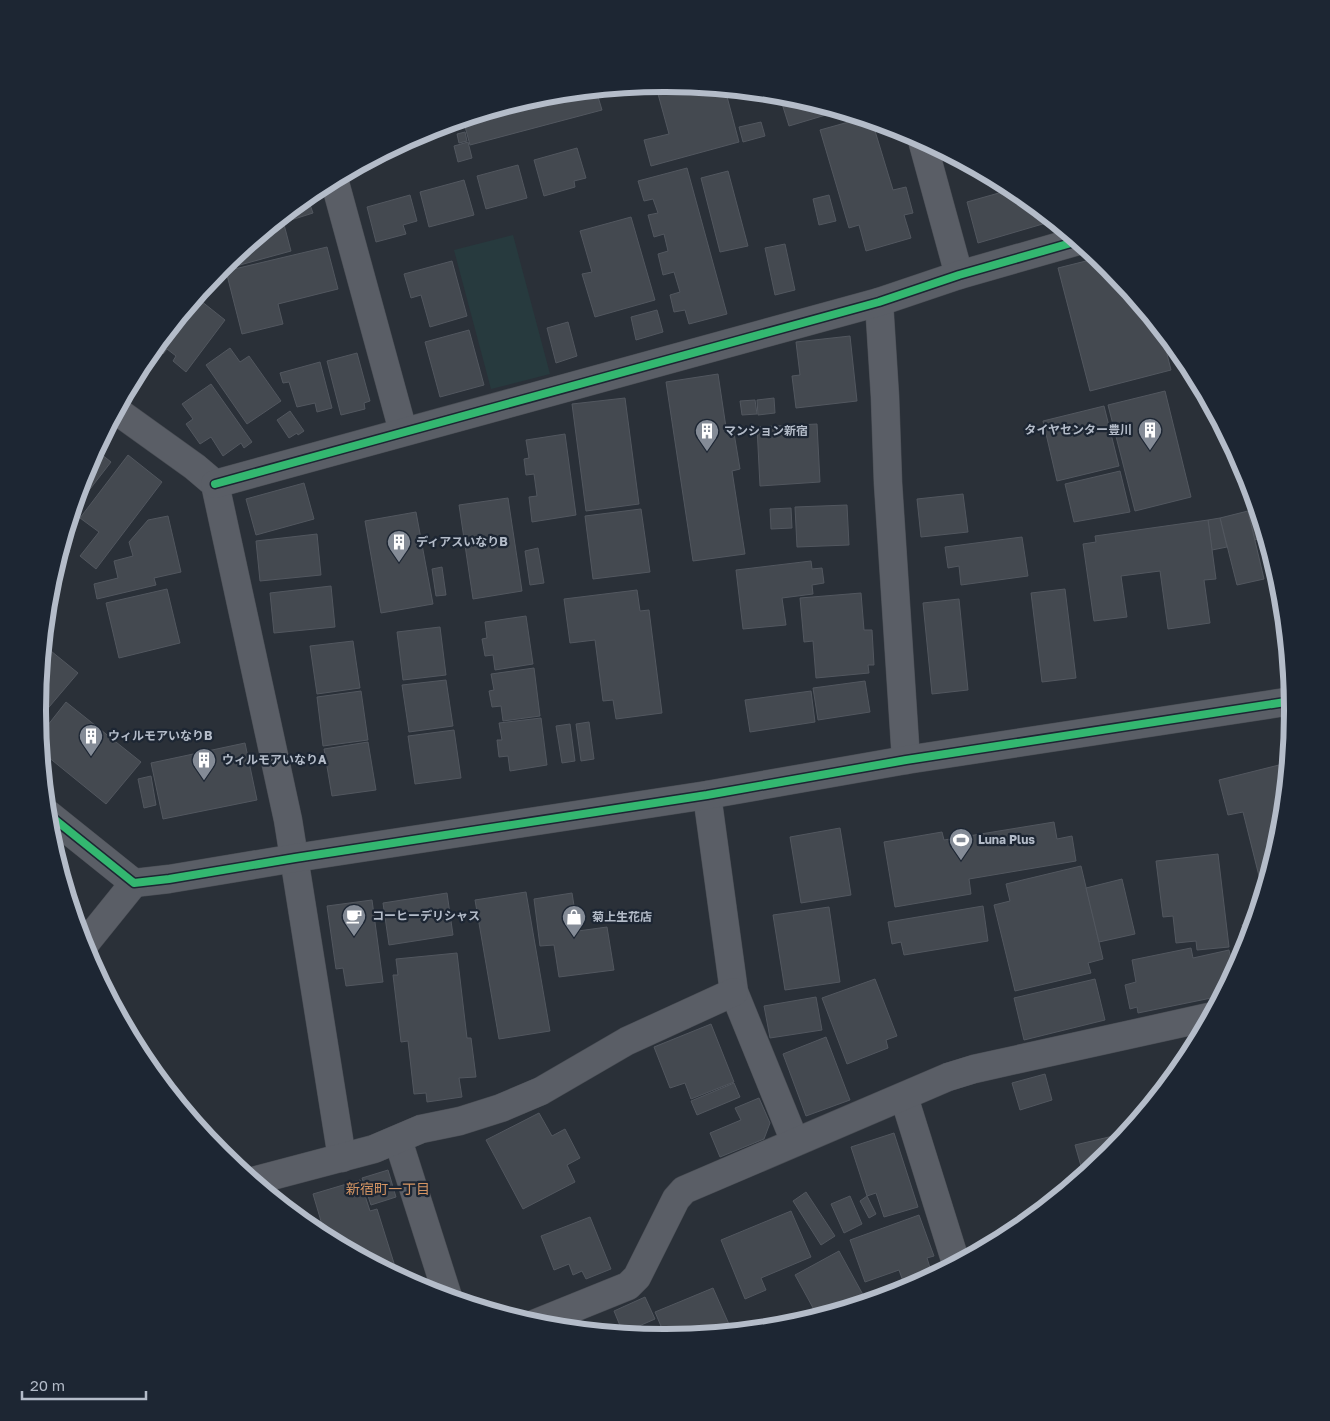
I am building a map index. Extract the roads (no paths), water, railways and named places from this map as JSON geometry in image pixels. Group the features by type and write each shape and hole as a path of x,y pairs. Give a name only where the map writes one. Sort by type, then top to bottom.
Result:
{"street":[{"path":"925,149 959,275"},
{"path":"336,187 403,431"},
{"path":"215,484 879,302 959,275 1071,243"},
{"path":"879,302 888,483 906,760"},
{"path":"122,414 195,467 215,484 288,820 342,1158"},
{"path":"90,938 134,883 707,795 906,760 1284,702"},
{"path":"707,795 711,837 734,992 795,1142"},
{"path":"56,821 134,883"},
{"path":"260,1178 374,1149 421,1129 460,1121 501,1108 541,1091 627,1041 734,992"},
{"path":"549,1318 628,1286 637,1277 676,1199 684,1190 948,1077 974,1069 1202,1019"},
{"path":"904,1097 954,1257"},
{"path":"398,1140 445,1288"}],"place":[{"name":"タイヤセンター豊川","path":"1150,451"},
{"name":"マンション新宿","path":"707,452"},
{"name":"ディアスいなりB","path":"399,563"},
{"name":"ウィルモアいなりB","path":"91,757"},
{"name":"ウィルモアいなりA","path":"204,781"},
{"name":"Luna Plus","path":"961,861"},
{"name":"コーヒーデリシャス","path":"354,937"},
{"name":"菊上生花店","path":"574,938"}],"district":[{"name":"新宿町一丁目","path":"388,1189"}]}
